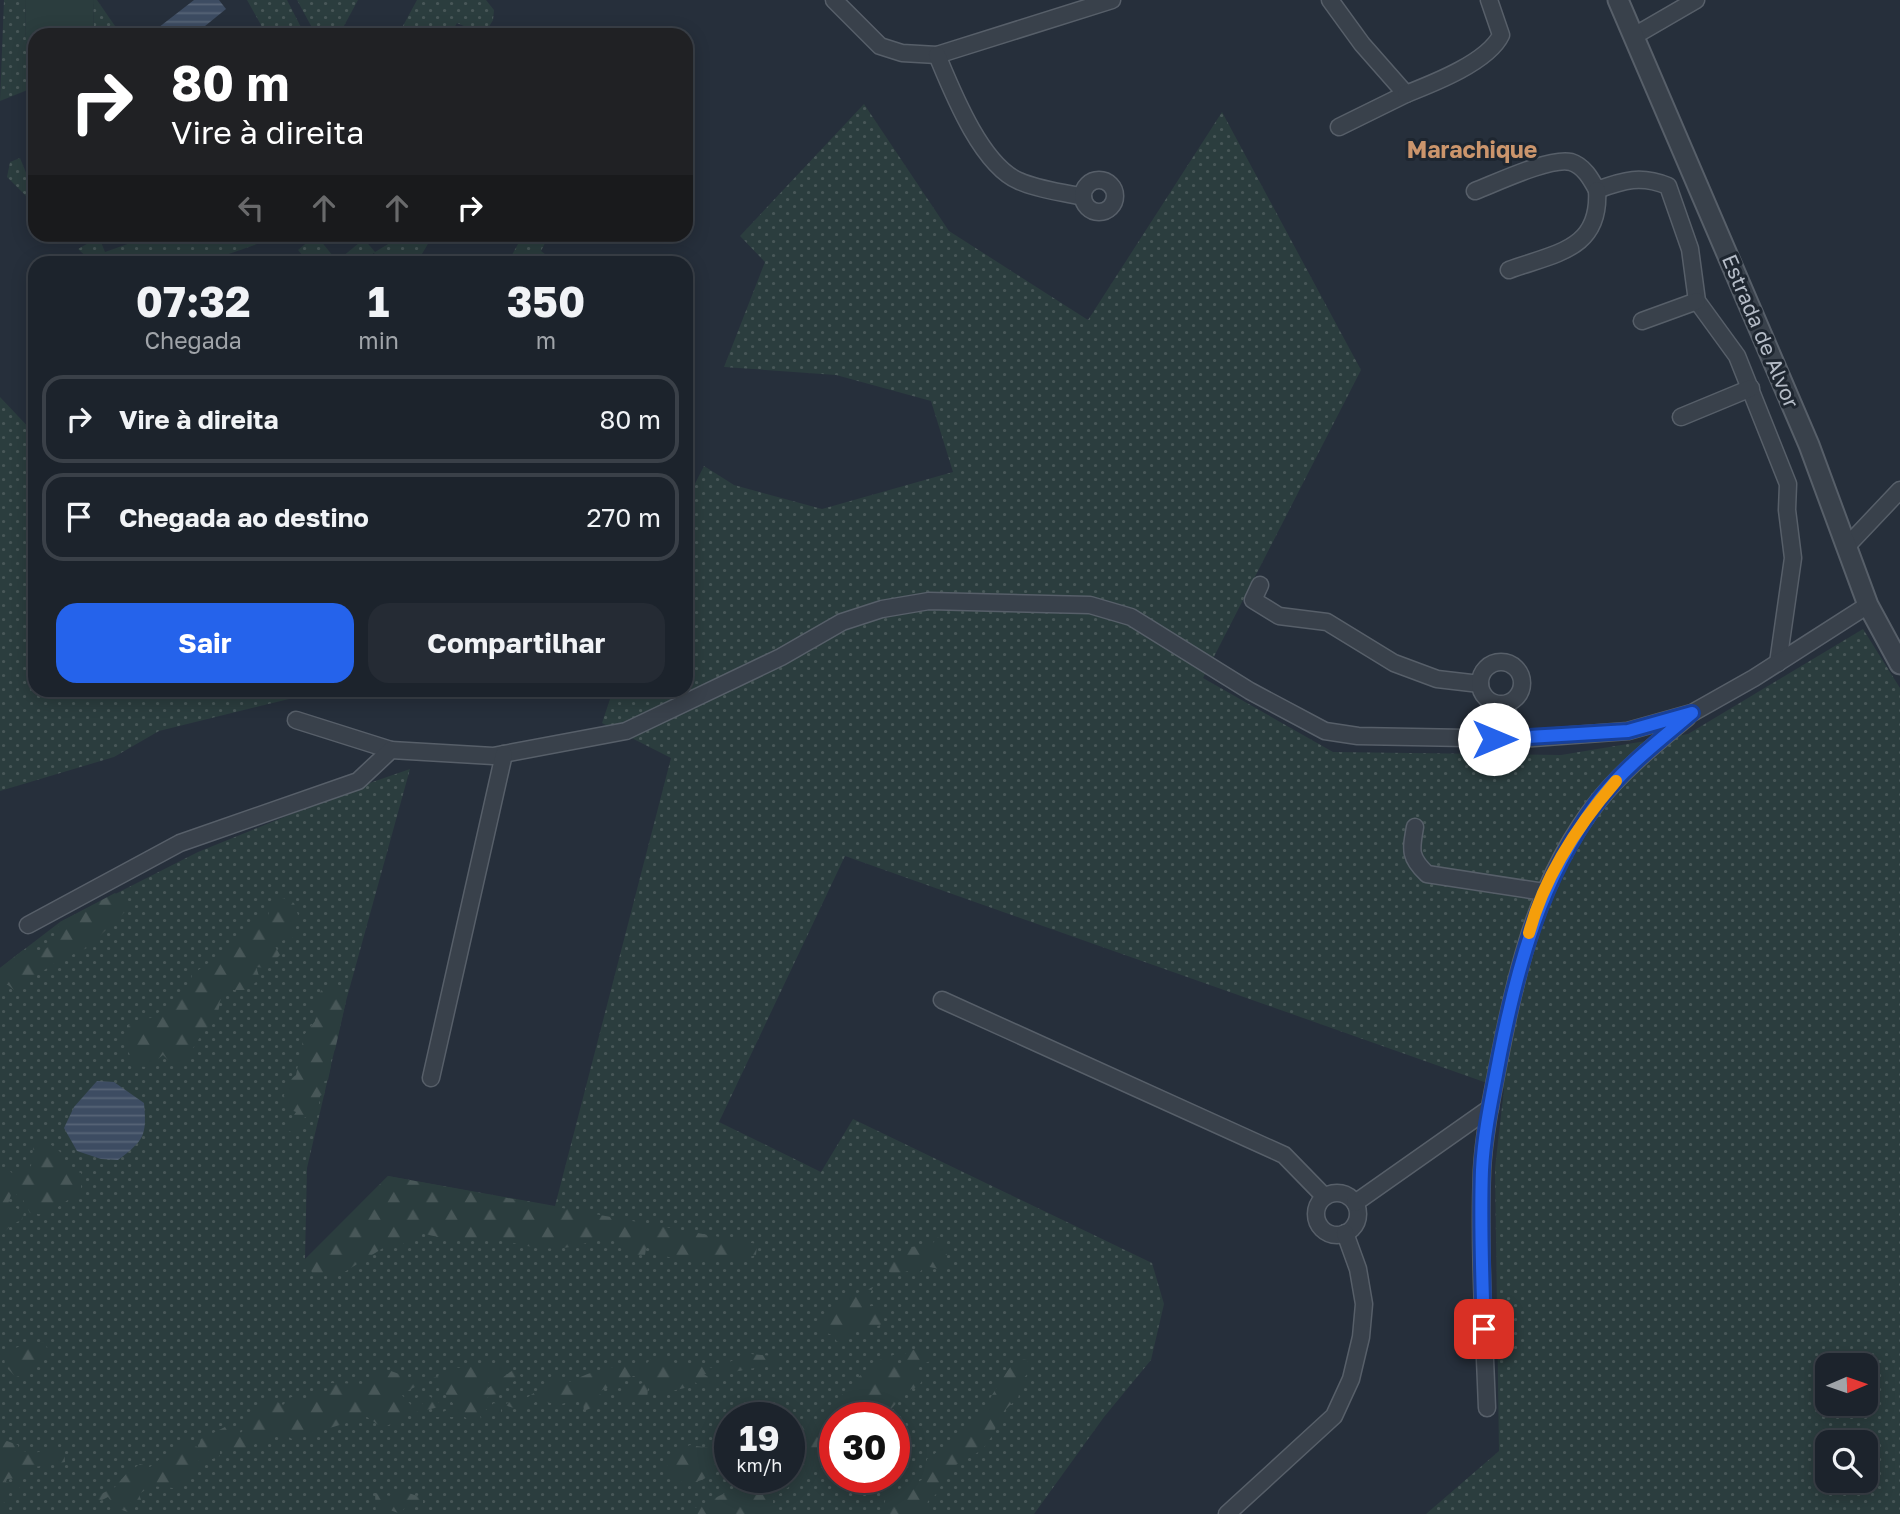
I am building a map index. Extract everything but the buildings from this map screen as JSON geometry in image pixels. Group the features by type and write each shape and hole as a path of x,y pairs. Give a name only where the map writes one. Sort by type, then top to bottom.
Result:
{"street":[{"path":"834,0 880,46 902,53 937,55 1112,0"},
{"path":"1330,0 1362,44 1406,94"},
{"path":"1339,127 1435,83 1495,47 1501,35 1489,0"},
{"name":"Estrada de Alvor","path":"1618,0 1809,446 1868,605 1900,664"},
{"path":"1634,36 1696,0"},
{"path":"937,55 956,101 1005,173 1033,186 1083,197"},
{"path":"1475,191 1547,165 1571,162 1587,172 1597,190 1599,210 1594,226 1576,245 1509,270"},
{"path":"1597,190 1626,179 1648,178 1668,186 1690,250 1697,301 1737,356 1751,387 1788,484 1787,510 1793,558 1778,663"},
{"path":"1642,321 1697,301"},
{"path":"1681,417 1751,387"},
{"path":"1847,546 1900,490"},
{"path":"1260,585 1253,600 1279,616 1326,622 1394,663 1437,679 1480,684"},
{"path":"296,720 391,750 493,757 626,731 781,657 842,622 882,609 929,601 1090,605 1131,617 1250,691 1325,731 1358,736 1521,739 1628,731 1692,713"},
{"path":"1487,1408 1481,1221 1482,1166 1511,997 1530,927 1544,892 1572,839 1598,802 1625,771 1692,713 1778,663 1868,605"},
{"path":"1503,662 1515,667 1522,678 1521,691 1516,699 1504,705 1488,700 1480,684 1484,671 1490,665 1503,662"},
{"path":"1504,705 1521,739"},
{"path":"28,925 180,843 358,781 391,750"},
{"path":"431,1078 505,754"},
{"path":"1415,827 1412,845 1414,862 1427,874 1544,892"},
{"path":"942,1000 1284,1155 1324,1196"},
{"path":"1355,1203 1490,1108"},
{"path":"1341,1193 1355,1203 1357,1220 1345,1233 1332,1235 1318,1224 1316,1207 1324,1196 1341,1193"},
{"path":"1227,1514 1334,1416 1351,1379 1361,1337 1364,1304 1358,1269 1345,1233"}],"green space":[{"path":"4,0 25,0 28,90 0,101"},
{"path":"25,0 93,0 94,28 28,28 26,41"},
{"path":"93,0 97,0 115,28 94,28"},
{"path":"247,0 287,0 301,28 261,28"},
{"path":"297,0 358,0 343,28 312,28"},
{"path":"417,0 486,0 494,10 493,20 488,28 468,28 457,23 454,28 402,28"},
{"path":"864,104 949,231 1088,320 1222,112 1361,370 1203,678 1333,752 1561,755 1688,734 1863,629 1900,688 1900,1514 1426,1514 1499,1451 1495,1168 1504,1089 845,856 719,1122 821,1172 853,1119 1152,1263 1164,1304 1151,1360 1104,1417 1034,1514 0,1514 0,968 60,922 198,852 410,769 346,1001 307,1168 305,1259 388,1176 555,1206 671,758 602,723 611,697 693,697 693,487 704,466 734,485 822,509 953,472 931,401 836,375 724,367 765,262 740,236"},
{"path":"20,158 28,175 28,198 7,177 10,162"},
{"path":"90,242 101,242 105,252 133,242 263,242 223,256 86,256 78,249"},
{"path":"308,242 322,242 333,256 303,256 298,250"},
{"path":"360,242 367,242 375,252 391,242 429,242 422,256 375,256 374,253 370,256 343,256"},
{"path":"519,242 546,242 541,251 548,256 511,256"},
{"path":"0,397 28,427 28,697 289,699 159,731 114,757 0,791"},
{"path":"115,893 125,901 127,910 87,948 58,961 14,990 8,985 0,985 0,968 23,950 31,953 43,951 51,942 60,922"},
{"path":"283,898 294,903 299,918 292,938 273,943 280,955 267,968 256,967 260,979 246,990 228,990 220,1001 217,1020 202,1034 179,1070 163,1055 148,1067 133,1066 127,1046 127,1025 153,1017 189,988 192,975 242,937 252,919 268,916 271,902"},
{"path":"342,985 346,1001 335,1050 329,1053 327,1062 331,1066 328,1080 323,1082 325,1093 320,1096 318,1111 302,1119 299,1132 295,1134 285,1129 296,1112 281,1106 288,1081 296,1075 304,1035 315,1021 313,1001 325,986"},
{"path":"34,1140 50,1144 64,1155 64,1167 81,1173 81,1191 46,1215 30,1213 22,1198 12,1192 8,1204 24,1212 22,1220 12,1224 0,1237 0,1173 8,1169 15,1176 31,1166"},
{"path":"388,1176 757,1244 756,1255 718,1262 693,1261 667,1257 655,1253 653,1248 646,1248 645,1255 630,1255 620,1242 596,1238 572,1247 545,1248 500,1240 445,1238 414,1230 413,1238 403,1244 388,1245 346,1271 314,1276 305,1260"},
{"path":"938,1237 946,1247 943,1253 947,1254 945,1266 939,1269 925,1266 920,1272 908,1271 895,1275 889,1272 889,1264 911,1247 932,1244"},
{"path":"873,1287 865,1307 880,1305 884,1323 872,1329 855,1328 837,1342 834,1336 815,1328 847,1297"},
{"path":"32,1342 45,1343 48,1351 42,1353 28,1374 16,1377 5,1366 4,1352"},
{"path":"919,1347 929,1352 931,1361 916,1366 915,1371 923,1379 919,1386 907,1391 897,1402 835,1402 872,1363 896,1354 897,1368 902,1364 904,1354"},
{"path":"751,1354 783,1357 780,1365 723,1374 703,1374 719,1382 701,1387 687,1376 693,1386 659,1394 659,1384 648,1388 647,1400 623,1398 625,1390 655,1378 633,1376 596,1393 612,1399 584,1411 582,1397 559,1405 538,1400 522,1408 505,1405 511,1399 528,1397 554,1379 565,1384 592,1372 613,1367 643,1367 654,1356 685,1366 703,1365 712,1368"},
{"path":"1018,1359 1027,1360 1030,1371 1022,1380 1018,1399 1004,1411 985,1446 949,1471 936,1494 928,1501 925,1514 890,1514 884,1506 886,1496 891,1493 910,1493 910,1485 925,1478 927,1459 974,1419"},
{"path":"506,1365 498,1376 488,1381 488,1388 513,1370 522,1378 505,1385 505,1394 490,1395 484,1402 486,1410 494,1403 501,1406 501,1412 480,1416 483,1424 473,1417 471,1424 465,1417 433,1417 455,1406 433,1378 455,1368"},
{"path":"391,1371 423,1383 401,1394 411,1405 423,1404 414,1399 426,1394 444,1406 412,1413 383,1428 367,1417 292,1439 283,1433 240,1450 220,1450 220,1456 202,1463 189,1455 187,1459 196,1462 200,1471 173,1488 152,1486 139,1494 141,1500 127,1504 128,1512 116,1508 108,1497 94,1504 91,1499 115,1487 127,1473 140,1464 150,1467 180,1442 198,1447 201,1439 227,1426 234,1434 242,1432 246,1414 273,1399 283,1405 291,1397 305,1400 313,1393 327,1393 330,1383 366,1384 374,1372"},
{"path":"819,1418 819,1449 811,1449 819,1462 817,1467 805,1476 805,1424"},
{"path":"7,1441 18,1445 19,1450 32,1453 64,1448 65,1462 35,1467 25,1477 7,1479 6,1482 19,1486 19,1490 7,1494 9,1502 3,1503 0,1514 0,1444"},
{"path":"690,1445 714,1449 714,1468 700,1480 676,1481 666,1468 673,1453"},
{"path":"403,1491 423,1498 423,1506 406,1505 401,1514 390,1510 376,1514 375,1493 390,1496"},
{"path":"725,1493 768,1493 773,1499 773,1514 683,1514"}],"water":[{"path":"194,0 219,0 226,9 203,28 158,28"},
{"path":"97,1081 114,1082 144,1103 145,1123 142,1136 118,1160 101,1159 77,1151 64,1128 74,1107"}],"slow traffic":[{"path":"1529,933 1544,892 1572,839 1616,781"}],"district":[{"name":"Marachique","path":"1472,149"}],"route":[{"path":"1484,1329 1482,1166 1511,997 1530,927 1544,892 1572,839 1598,802 1625,771 1692,713 1628,731 1494,739"}]}
